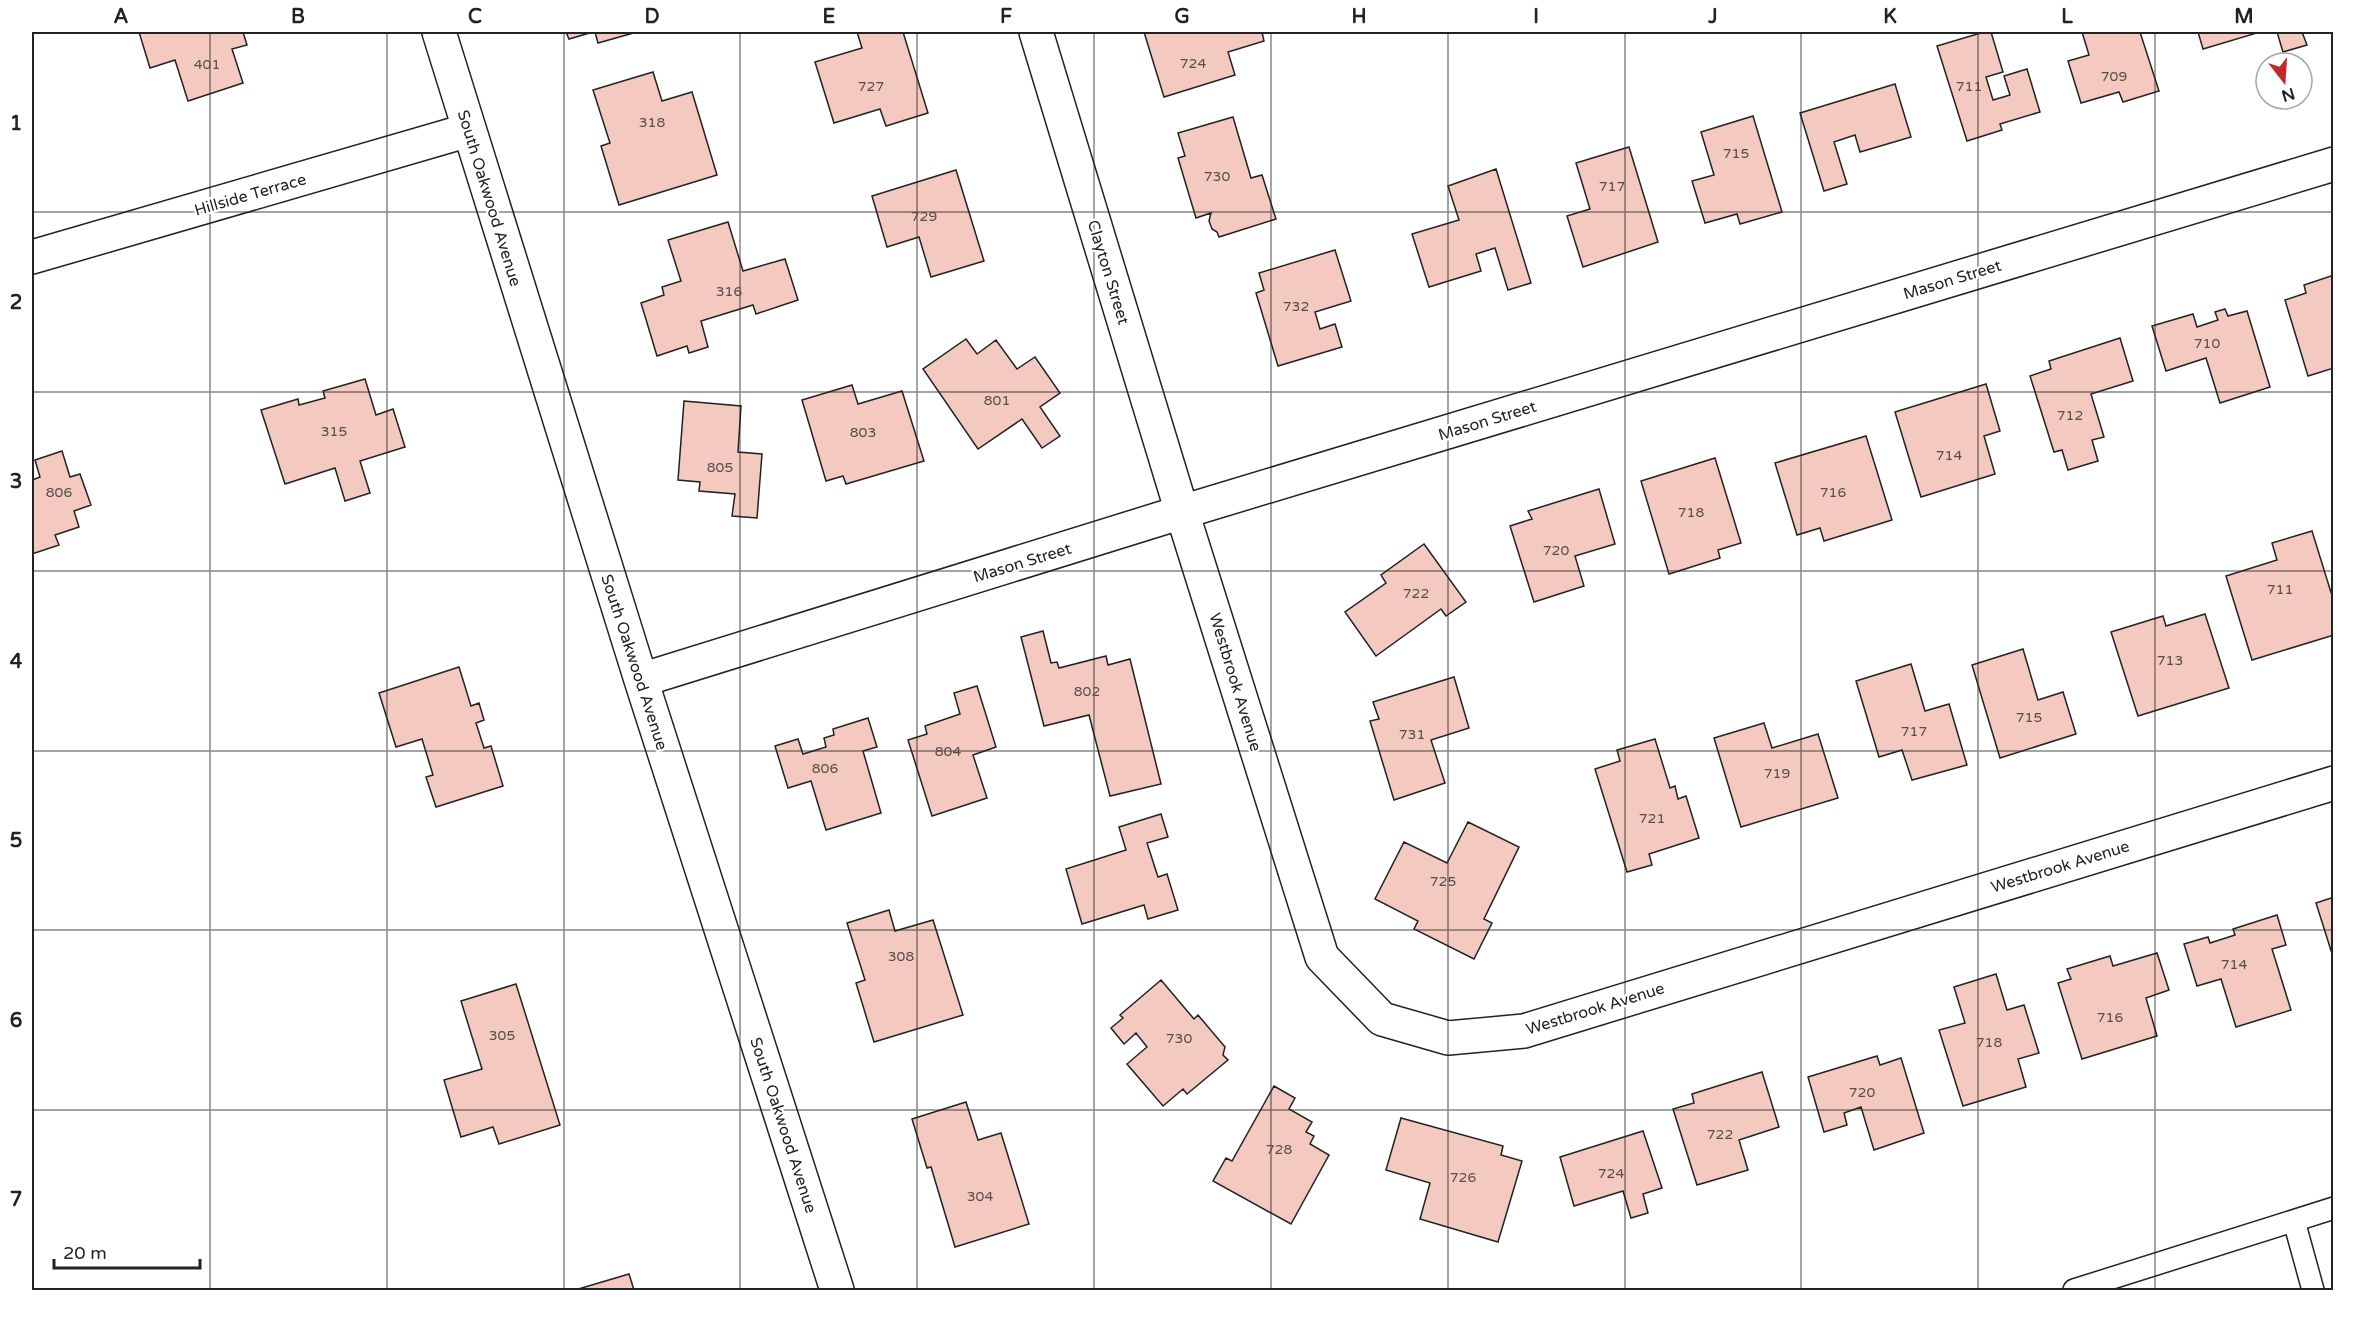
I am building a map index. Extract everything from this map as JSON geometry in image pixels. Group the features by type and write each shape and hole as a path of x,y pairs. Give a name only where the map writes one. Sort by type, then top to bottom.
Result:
{"street":[{"name":"South Oakwood Avenue","path":"439,32 641,680 837,1290"},
{"name":"Clayton Street","path":"1036,32 1182,512"},
{"name":"Hillside Terrace","path":"32,257 469,130"},
{"name":"Mason Street","path":"641,680 1182,512 2334,164"},
{"name":"Westbrook Avenue","path":"1182,512 1322,957 1382,1019 1448,1038 1524,1031 2334,783"}],"lane":[{"path":"2074,1290 2334,1208"},
{"path":"2294,1221 2313,1290"}],"building":[{"path":"139,32 243,32 247,45 232,49 243,83 188,101 175,60 150,68"},
{"path":"566,32 593,32 569,39"},
{"path":"595,32 637,32 598,43"},
{"path":"857,32 903,32 928,113 886,126 880,109 834,123 815,62 862,48"},
{"path":"1144,32 1262,32 1264,41 1228,52 1235,75 1164,97"},
{"path":"1991,32 2003,72 1986,77 1993,100 2010,95 2004,76 2027,69 2040,112 2000,124 2002,130 1967,141 1937,46"},
{"path":"2082,32 2140,32 2159,91 2123,102 2119,92 2081,103 2068,61 2089,55"},
{"path":"2198,32 2256,32 2257,33 2203,49"},
{"path":"2277,32 2302,32 2307,45 2283,51"},
{"path":"653,72 662,101 692,92 717,175 619,205 601,146 610,143 593,90"},
{"path":"1895,84 1911,137 1860,152 1855,135 1834,142 1847,184 1824,191 1800,113"},
{"path":"1753,116 1782,212 1740,224 1737,214 1705,223 1692,181 1714,175 1701,132"},
{"path":"1233,117 1251,178 1262,175 1276,219 1219,237 1209,221 1211,213 1196,218 1178,158 1185,156 1178,133"},
{"path":"1629,147 1658,242 1583,267 1567,216 1590,209 1576,163"},
{"path":"1496,169 1531,283 1508,290 1495,248 1476,254 1481,271 1429,287 1412,234 1459,220 1448,186"},
{"path":"956,170 984,261 931,277 919,237 887,247 872,196"},
{"path":"728,222 743,271 785,259 798,300 756,314 753,305 701,321 708,347 689,353 687,346 657,356 641,303 664,295 662,287 681,281 668,240"},
{"path":"1335,250 1351,301 1315,312 1320,329 1335,324 1342,347 1278,366 1256,293 1264,290 1259,273"},
{"path":"2334,275 2334,368 2308,376 2285,300 2306,293 2304,285"},
{"path":"2225,309 2228,316 2247,311 2270,387 2220,403 2206,358 2166,371 2152,326 2193,314 2197,327 2218,320 2215,312"},
{"path":"2120,338 2133,381 2091,394 2104,437 2092,440 2098,461 2068,470 2062,450 2054,452 2030,376 2051,369 2049,361"},
{"path":"966,339 977,354 996,340 1017,369 1035,357 1060,393 1040,407 1060,436 1042,448 1022,419 978,449 923,369"},
{"path":"365,379 376,415 393,409 405,447 360,461 370,493 345,501 335,468 285,484 261,410 298,399 299,405 325,398 323,391"},
{"path":"1986,384 2000,431 1984,436 1995,474 1921,497 1895,412"},
{"path":"852,385 858,404 902,391 924,461 846,484 843,476 826,481 802,400"},
{"path":"684,401 741,406 738,452 762,454 757,518 732,516 735,494 699,491 700,482 678,480"},
{"path":"1866,436 1892,520 1824,541 1820,528 1797,535 1775,463"},
{"path":"62,451 70,477 80,474 91,505 74,511 79,527 55,535 59,545 32,554 32,480 40,477 35,460"},
{"path":"1715,458 1741,543 1718,550 1720,558 1669,574 1641,481"},
{"path":"1599,489 1615,544 1575,556 1584,586 1534,602 1510,526 1532,519 1528,511"},
{"path":"2312,531 2334,602 2334,635 2252,660 2226,576 2277,560 2272,543"},
{"path":"1424,544 1466,602 1446,616 1441,609 1376,656 1345,612 1386,583 1381,575"},
{"path":"2205,614 2229,688 2138,716 2111,632 2163,616 2166,626"},
{"path":"1043,631 1051,663 1057,662 1059,668 1106,656 1108,665 1130,659 1161,784 1110,796 1089,715 1044,726 1021,637"},
{"path":"2023,649 2038,700 2063,692 2076,734 2000,758 1972,665"},
{"path":"1911,664 1925,711 1949,704 1967,765 1912,780 1902,750 1879,757 1856,681"},
{"path":"459,667 471,706 479,703 484,720 476,723 484,748 491,746 503,786 436,807 426,777 433,775 422,739 396,747 379,693"},
{"path":"1454,677 1469,728 1431,740 1445,783 1394,800 1370,721 1379,719 1373,702"},
{"path":"977,686 996,747 973,755 987,798 932,816 908,740 927,734 925,726 960,714 954,693"},
{"path":"868,718 877,747 863,751 881,813 826,830 811,781 788,788 775,746 798,739 803,754 826,747 824,738 834,735 833,729"},
{"path":"1764,723 1772,748 1818,734 1838,798 1741,827 1714,738"},
{"path":"1655,739 1670,788 1675,786 1678,799 1686,796 1699,838 1649,854 1652,865 1627,872 1595,769 1620,761 1617,750"},
{"path":"1161,814 1168,837 1147,843 1158,877 1167,874 1178,910 1148,919 1144,905 1082,924 1066,869 1126,850 1119,827"},
{"path":"1468,822 1519,847 1484,919 1492,923 1474,959 1414,929 1418,921 1375,899 1404,842 1447,863"},
{"path":"2334,897 2334,960 2316,903"},
{"path":"889,910 895,931 933,920 963,1015 874,1042 856,983 865,980 847,923"},
{"path":"2277,915 2286,945 2272,949 2291,1010 2236,1027 2221,979 2197,986 2184,944 2208,937 2210,943 2235,935 2233,929"},
{"path":"2157,953 2169,990 2146,998 2157,1036 2082,1059 2058,983 2071,979 2067,969 2110,956 2113,966"},
{"path":"1996,974 2007,1010 2024,1005 2039,1053 2018,1059 2026,1087 1963,1106 1939,1030 1965,1023 1954,987"},
{"path":"1161,980 1194,1019 1198,1015 1225,1047 1223,1055 1228,1060 1187,1094 1183,1089 1163,1106 1127,1064 1147,1047 1136,1033 1124,1044 1111,1028 1123,1018 1120,1015"},
{"path":"516,984 560,1125 499,1144 493,1127 461,1137 444,1080 482,1069 461,1001"},
{"path":"1877,1056 1880,1065 1901,1058 1924,1133 1874,1150 1861,1107 1844,1113 1847,1125 1824,1132 1808,1077"},
{"path":"1762,1072 1779,1127 1739,1140 1748,1170 1697,1185 1673,1109 1694,1103 1692,1094"},
{"path":"1274,1086 1295,1098 1289,1109 1312,1122 1306,1132 1314,1136 1310,1144 1329,1155 1291,1224 1213,1181 1226,1158 1232,1161"},
{"path":"966,1102 978,1140 1001,1133 1029,1224 955,1247 931,1167 927,1168 912,1119"},
{"path":"1401,1118 1503,1146 1501,1155 1522,1161 1498,1242 1420,1219 1430,1183 1386,1170"},
{"path":"1643,1131 1662,1188 1643,1194 1648,1213 1631,1218 1623,1191 1574,1206 1560,1157"},
{"path":"629,1274 634,1290 575,1290"}]}
